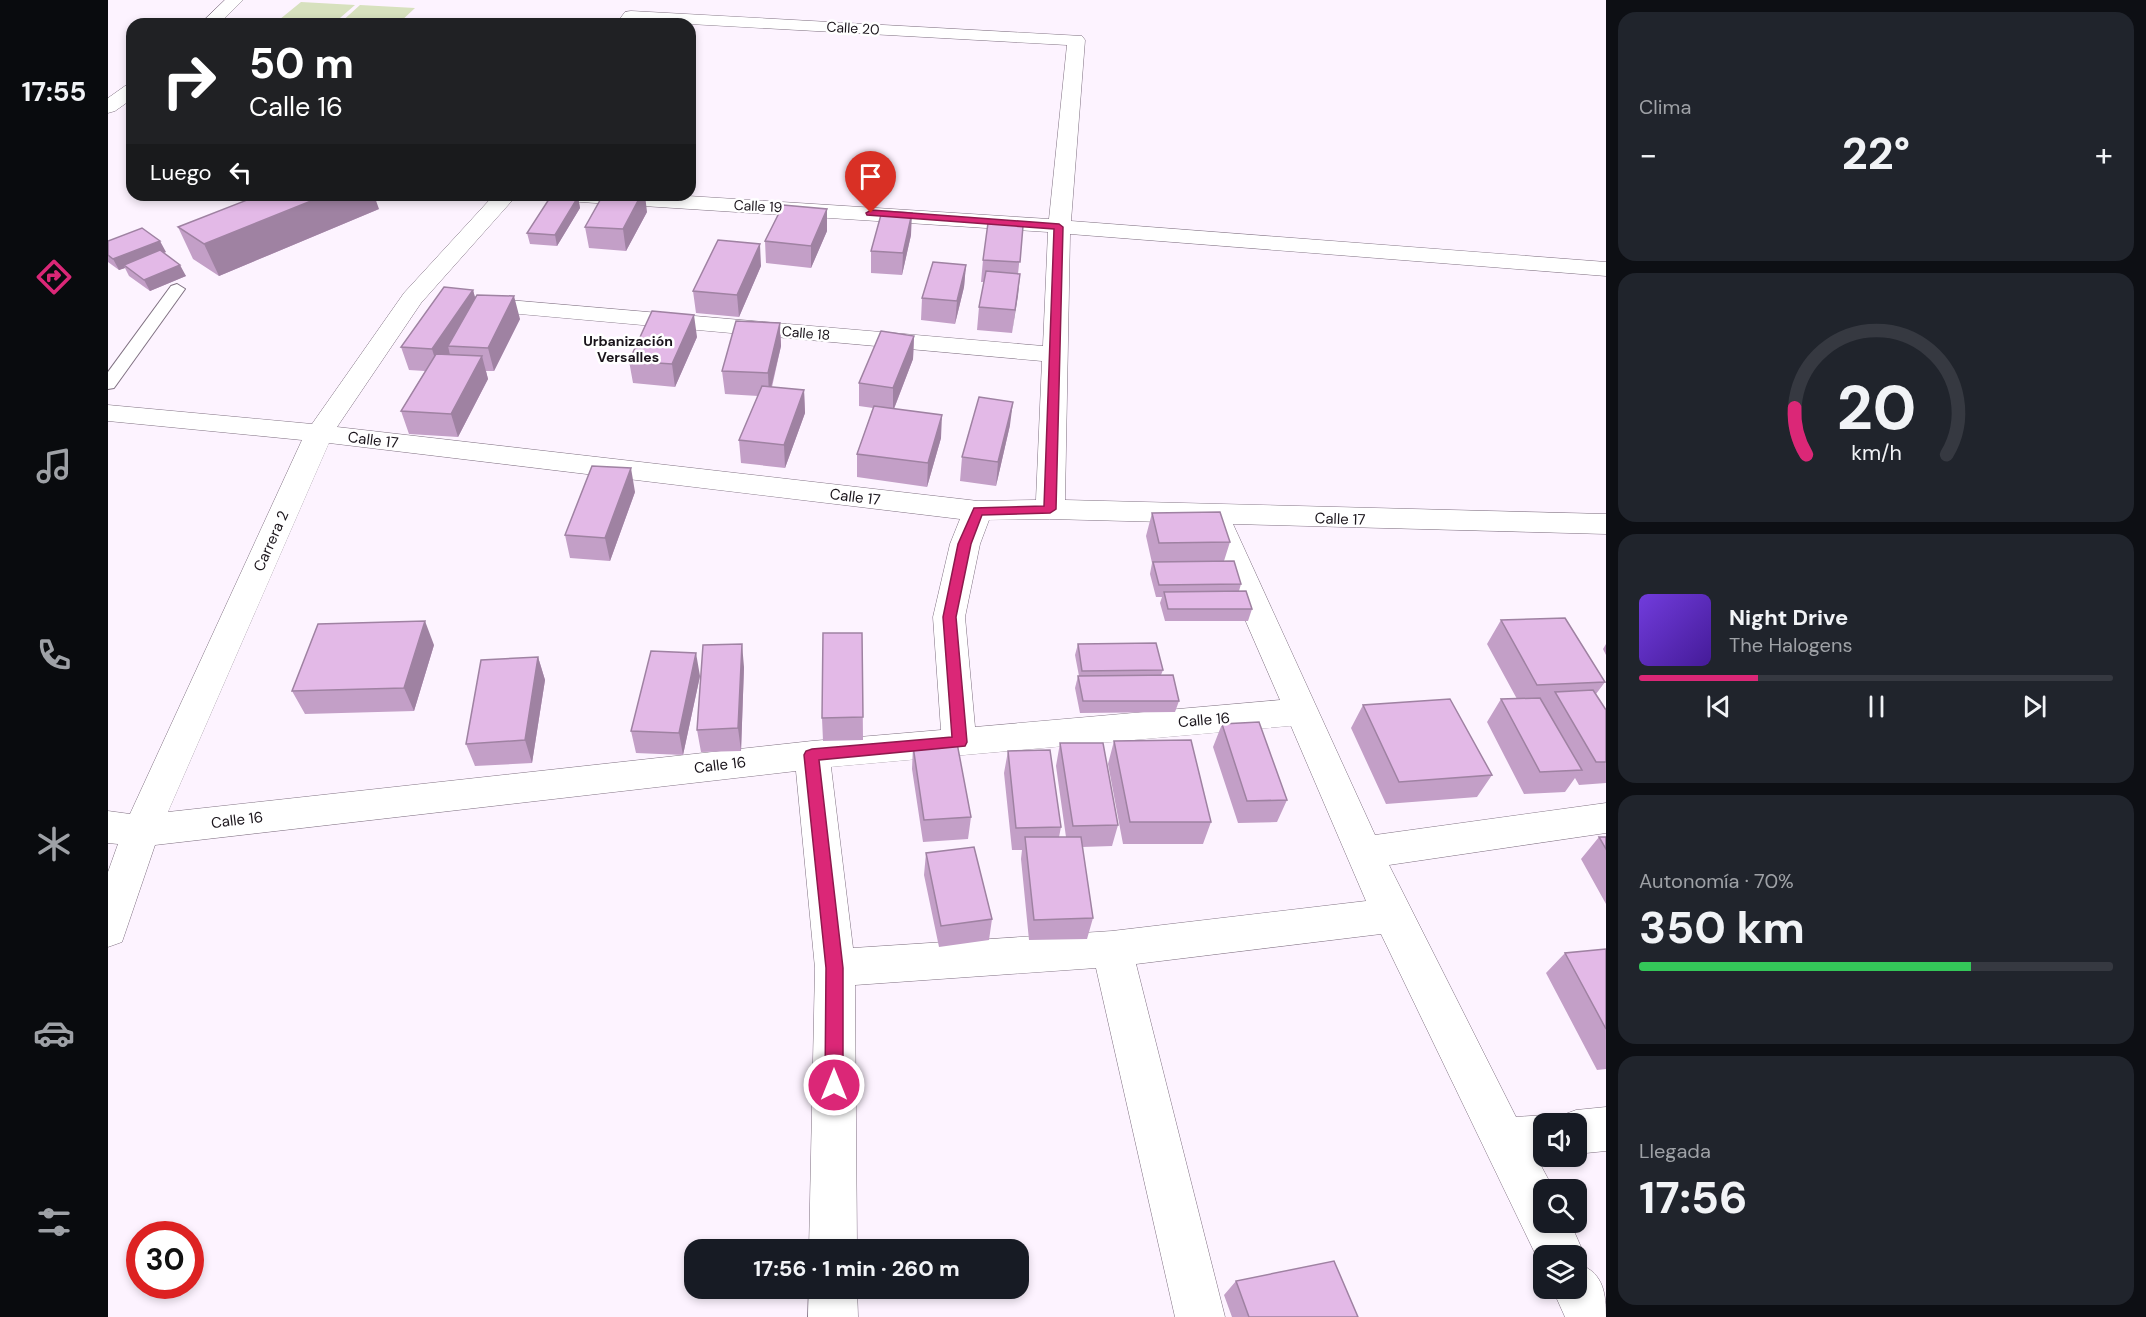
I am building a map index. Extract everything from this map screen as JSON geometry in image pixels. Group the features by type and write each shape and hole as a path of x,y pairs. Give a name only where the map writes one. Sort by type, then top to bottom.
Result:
{"main road":[{"path":"216,18 235,0"},
{"path":"708,20 720,0"},
{"name":"Calle 20","path":"696,20 1076,40 1059,227"},
{"path":"108,107 126,94"},
{"name":"Carrera 2","path":"108,929 124,829 319,434 432,300 502,201"},
{"name":"Calle 19","path":"665,201 964,219 1606,269"},
{"path":"1050,509 1059,227"},
{"name":"Calle 18","path":"432,300 1056,354"},
{"name":"Calle 17","path":"108,413 319,434 978,511 1050,509 1606,524"},
{"path":"959,742 949,617 965,544 978,511"},
{"path":"1214,515 1392,915 1524,1139 1534,1179"},
{"name":"Calle 16","path":"124,829 812,755 1300,712"},
{"path":"812,755 835,968 833,1239"},
{"path":"1364,853 1606,818"},
{"path":"835,968 1112,949 1392,915"},
{"path":"1112,949 1200,1317"},
{"path":"1587,1131 1606,1129"},
{"path":"833,1299 833,1317"},
{"path":"1582,1299 1592,1317"}],"lane":[{"path":"108,384 177,289"}],"green space":[{"path":"301,2 355,5 340,18 281,18"},
{"path":"360,5 415,8 404,18 346,18"}],"building":[{"path":"245,201 311,201 204,244 178,227"},
{"path":"548,201 576,201 555,235 527,233"},
{"path":"600,201 638,201 623,229 585,227"},
{"path":"783,205 827,209 811,246 765,241"},
{"path":"882,211 912,213 903,253 871,251"},
{"path":"988,223 1023,226 1020,262 983,260"},
{"path":"142,228 160,241 113,259 108,255 108,241"},
{"path":"718,240 760,244 737,295 693,291"},
{"path":"160,250 180,265 144,280 124,265"},
{"path":"933,262 966,265 957,301 922,298"},
{"path":"986,271 1020,274 1015,310 979,307"},
{"path":"444,287 473,290 432,349 401,347"},
{"path":"477,295 514,296 488,348 448,346"},
{"path":"652,311 694,315 672,364 629,361"},
{"path":"736,321 780,323 768,373 722,371"},
{"path":"881,331 914,336 893,388 859,383"},
{"path":"436,354 482,356 451,414 401,411"},
{"path":"762,386 804,390 784,445 739,440"},
{"path":"979,397 1013,402 998,462 962,457"},
{"path":"874,406 942,415 928,463 857,454"},
{"path":"592,466 631,468 605,538 565,535"},
{"path":"1220,512 1230,542 1159,543 1152,513"},
{"path":"1234,561 1241,584 1159,585 1153,562"},
{"path":"1246,591 1252,609 1168,609 1164,592"},
{"path":"1565,618 1605,682 1537,685 1501,620"},
{"path":"425,621 404,688 292,691 318,624"},
{"path":"823,633 862,633 863,717 822,718"},
{"path":"1156,643 1163,670 1082,671 1078,644"},
{"path":"742,644 738,728 697,730 703,645"},
{"path":"651,651 696,653 679,733 631,731"},
{"path":"538,657 525,740 466,744 481,660"},
{"path":"1173,675 1179,701 1083,701 1078,676"},
{"path":"1593,690 1606,710 1606,762 1596,762 1555,692"},
{"path":"1540,698 1582,770 1540,772 1501,699"},
{"path":"1450,699 1492,775 1399,782 1363,705"},
{"path":"1259,722 1287,800 1247,801 1222,724"},
{"path":"1191,740 1211,822 1130,822 1114,741"},
{"path":"957,743 971,817 924,820 913,746"},
{"path":"1060,743 1103,743 1118,825 1073,826"},
{"path":"1050,750 1061,827 1016,828 1008,751"},
{"path":"1025,837 1081,837 1093,918 1034,920"},
{"path":"1599,837 1606,837 1606,849"},
{"path":"974,847 992,919 941,926 926,853"},
{"path":"1606,949 1606,1029 1565,953"},
{"path":"1334,1261 1358,1317 1249,1317 1236,1281"}],"district":[{"name":"Urbanización Versalles","path":"628,350"}],"route":[{"path":"834,1085 835,968 812,755 959,742 949,617 965,544 978,511 1050,509 1059,227 871,213"}]}
